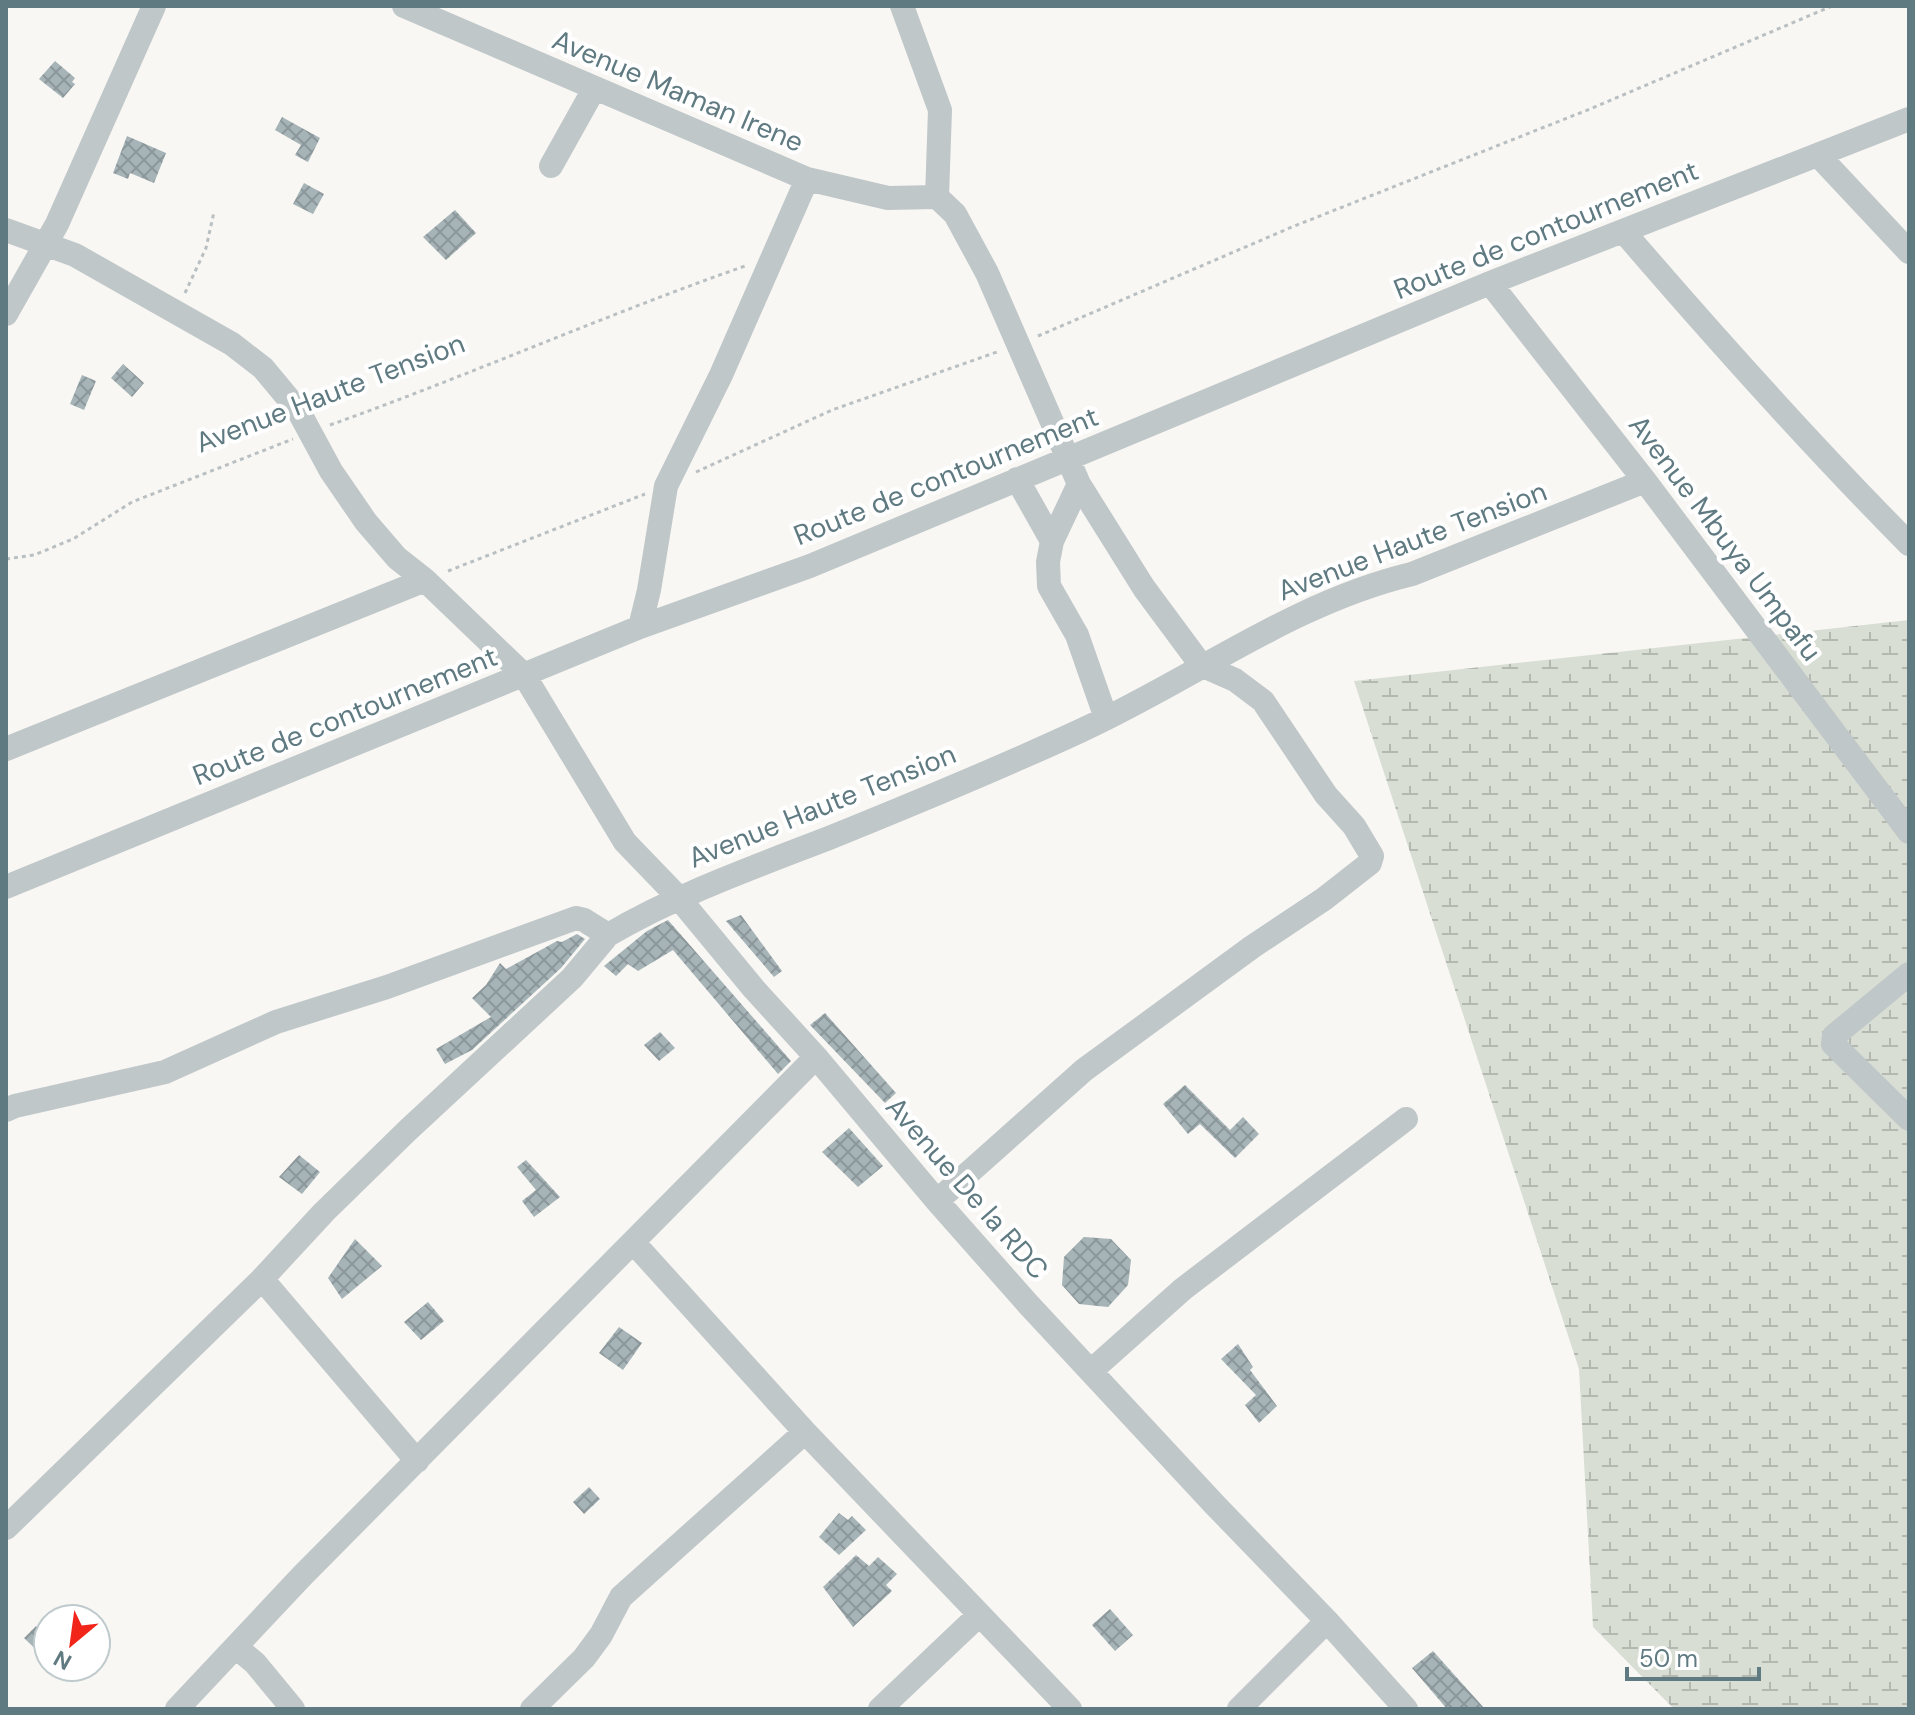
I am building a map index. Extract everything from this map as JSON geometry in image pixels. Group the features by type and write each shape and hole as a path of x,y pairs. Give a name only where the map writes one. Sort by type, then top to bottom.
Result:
{"street":[{"path":"6,314 46,244 154,6"},
{"name":"Avenue Maman Irene","path":"404,6 807,179 888,198 937,197"},
{"path":"902,6 940,110 937,197 955,214 987,273 1079,484 1144,588 1201,665 1235,680 1263,701 1326,795 1354,826 1372,856 1370,863 1324,899 1252,947 1084,1070 937,1201"},
{"path":"551,166 594,89"},
{"name":"Route de contournement","path":"6,887 640,627 810,566 1490,283 1909,119"},
{"path":"1818,155 1909,252"},
{"path":"640,627 666,486 721,375 807,179"},
{"name":"Avenue De la RDC","path":"6,230 75,255 176,311 232,344 257,363 283,390 311,432 331,471 366,522 397,558 425,580 524,675 625,842 678,897 1028,1304 1406,1709"},
{"path":"1624,232 1747,374 1909,544"},
{"name":"Avenue Mbuya Umpafu","path":"1490,283 1645,481 1909,832"},
{"path":"1017,479 1052,541"},
{"name":"Avenue Haute Tension","path":"608,935 678,897 844,832 1106,718 1327,600 1412,574 1645,481"},
{"path":"1079,484 1052,541 1048,562 1049,586 1077,635 1106,718"},
{"path":"6,749 425,580"},
{"path":"6,1110 165,1072 276,1022 387,987 576,918 608,935 572,978 408,1130 324,1212 262,1279 6,1528"},
{"path":"1909,974 1834,1036 1833,1041 1838,1051 1909,1119"},
{"path":"177,1709 302,1576 816,1057"},
{"path":"1091,1371 1183,1289 1406,1119"},
{"path":"633,1242 805,1432 1070,1709"},
{"path":"262,1279 417,1461"},
{"path":"532,1709 584,1658 601,1635 621,1597 805,1432"},
{"path":"880,1709 979,1615"},
{"path":"1239,1709 1327,1621"},
{"path":"237,1648 255,1663 293,1709"}],"path":[{"path":"425,580 666,486 832,410 1018,345 1292,227 1590,109 1832,6"},
{"path":"176,311 206,248 214,212"},
{"name":"Avenue Haute Tension","path":"6,559 34,555 73,539 132,502 414,395 633,307 771,258"}],"green space":[{"path":"1909,620 1909,1709 1674,1709 1593,1627 1579,1369 1354,681"}],"building":[{"path":"55,61 75,78 72,82 75,84 63,98 39,79"},
{"path":"282,117 320,138 308,162 295,155 301,145 275,130"},
{"path":"127,136 166,153 154,183 130,173 128,179 113,173"},
{"path":"304,183 324,194 313,214 293,204"},
{"path":"455,210 476,233 446,260 423,237"},
{"path":"123,364 144,383 132,397 111,378"},
{"path":"82,375 96,381 84,410 70,404"},
{"path":"741,915 782,971 774,977 726,921"},
{"path":"668,920 791,1061 778,1074 673,950 638,971 628,964 616,976 604,966 647,931"},
{"path":"577,934 585,939 561,968 472,1050 445,1064 436,1049 491,1017 472,998 486,985 500,963 506,969 557,941 562,942"},
{"path":"825,1013 896,1093 885,1103 810,1025"},
{"path":"660,1032 675,1048 659,1061 644,1045"},
{"path":"1185,1085 1230,1130 1243,1117 1259,1134 1235,1158 1200,1124 1188,1134 1163,1104"},
{"path":"849,1128 883,1166 858,1187 822,1152"},
{"path":"299,1155 320,1172 302,1194 279,1177"},
{"path":"526,1160 560,1197 534,1217 522,1201 536,1190 517,1167"},
{"path":"1084,1237 1111,1239 1131,1260 1128,1285 1108,1307 1079,1304 1062,1285 1064,1257"},
{"path":"355,1239 382,1266 342,1299 328,1278"},
{"path":"428,1302 444,1321 421,1340 404,1322"},
{"path":"619,1327 642,1343 623,1370 599,1353"},
{"path":"1238,1344 1253,1367 1250,1370 1277,1406 1259,1423 1245,1405 1256,1395 1221,1359"},
{"path":"589,1487 600,1499 584,1514 573,1502"},
{"path":"839,1513 848,1520 852,1516 866,1530 839,1555 819,1537"},
{"path":"856,1555 869,1566 878,1557 897,1574 886,1585 892,1591 853,1627 823,1587"},
{"path":"1110,1609 1133,1635 1115,1651 1092,1625"},
{"path":"32,1630 32,1646 24,1638"},
{"path":"1433,1651 1485,1709 1447,1709 1412,1668"}]}
